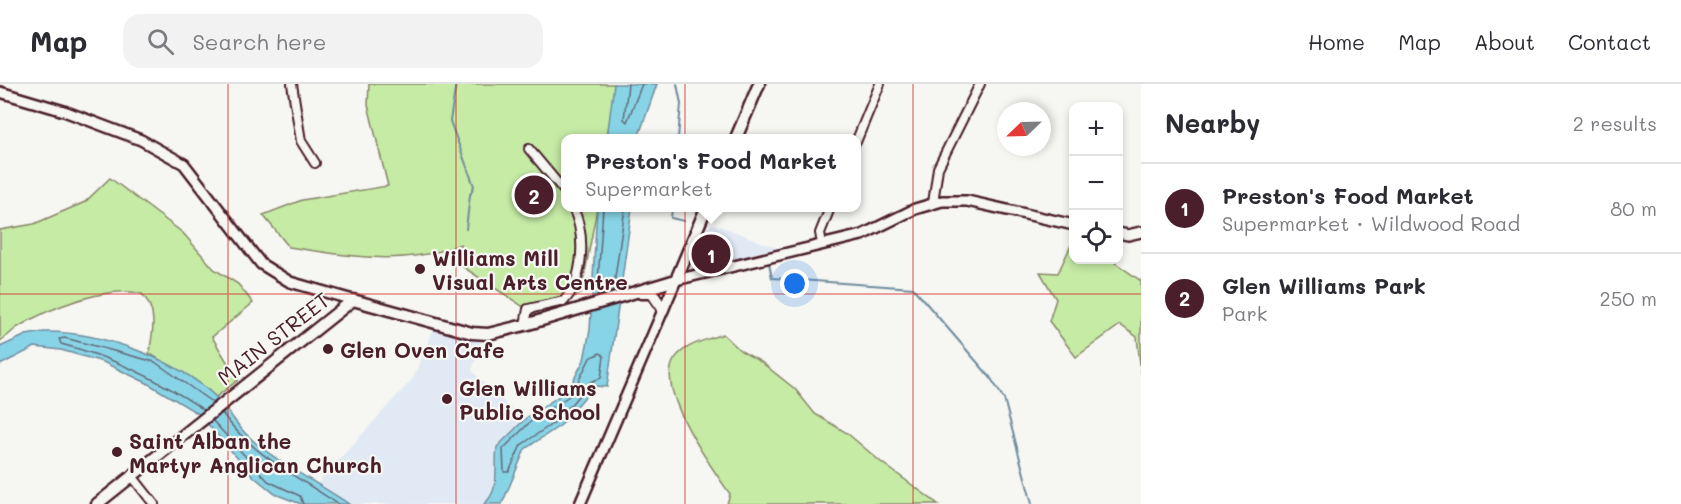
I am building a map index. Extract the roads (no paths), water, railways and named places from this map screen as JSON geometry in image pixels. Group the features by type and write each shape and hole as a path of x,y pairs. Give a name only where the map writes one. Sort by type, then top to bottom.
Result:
{"main road":[{"path":"738,134 759,84"},
{"path":"676,280 704,212"},
{"name":"MAIN STREET","path":"97,504 353,300 472,333 488,334 676,280"},
{"path":"626,294 652,293 663,309"}],"street":[{"path":"292,84 301,141 315,163"},
{"path":"859,134 880,84"},
{"path":"933,203 938,168 980,84"},
{"path":"0,92 64,111 130,136 184,164 261,264 290,282 353,300"},
{"path":"530,149 561,188"},
{"path":"580,504 676,280 862,235 933,203 967,201 1069,224"},
{"path":"525,325 528,309 564,301 578,282 581,256 574,212"},
{"path":"822,244 820,233 828,212"},
{"path":"1123,234 1141,232"},
{"path":"132,476 154,504"}],"water":[{"path":"614,84 657,84 639,134 608,134"},
{"path":"597,212 631,212 607,387 594,386 561,425 525,449 502,504 484,504 495,485 497,447 526,418 568,390 584,360 590,330"},
{"path":"44,332 89,336 113,342 181,371 217,398 242,430 258,444 283,463 349,504 301,504 275,494 253,476 199,414 147,383 103,362 61,350 35,347 0,365 0,347 26,335"}],"waterway":[{"path":"456,84 450,121 474,186 470,195 466,229"},
{"path":"677,84 681,104 678,134"},
{"path":"672,212 671,218 684,221"},
{"path":"769,263 772,278 913,288 990,377 1004,399 1032,504"}],"place":[{"name":"Glen Williams Park","path":"534,195"},
{"name":"Preston's Food Market","path":"711,254"},
{"name":"Williams Mill Visual Arts Centre","path":"420,269"},
{"name":"Glen Oven Cafe","path":"328,349"},
{"name":"Glen Williams Public School","path":"447,399"},
{"name":"Saint Alban the Martyr Anglican Church","path":"117,452"}]}
